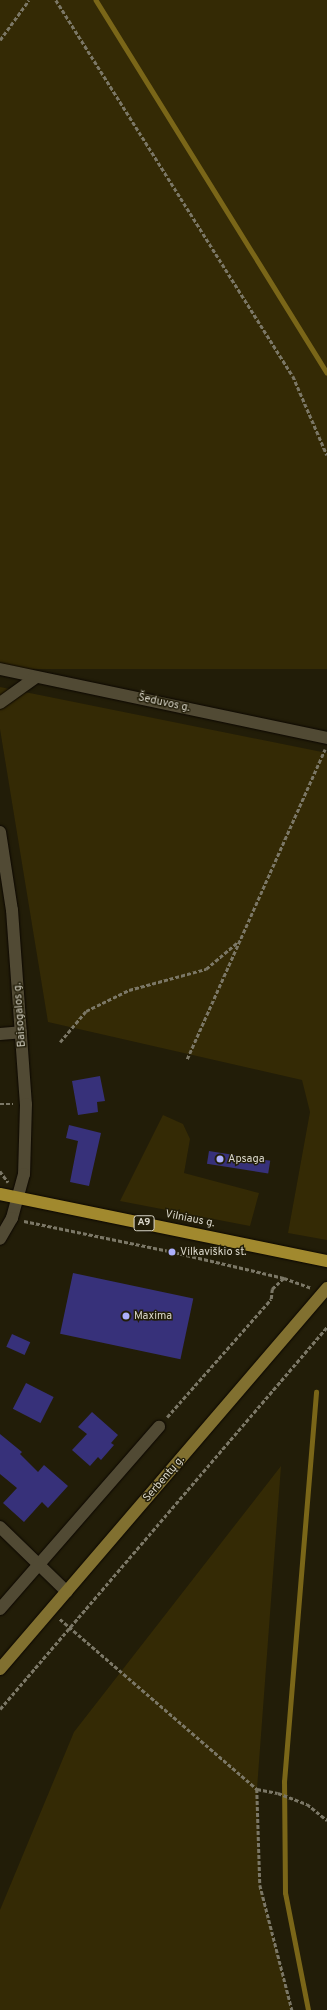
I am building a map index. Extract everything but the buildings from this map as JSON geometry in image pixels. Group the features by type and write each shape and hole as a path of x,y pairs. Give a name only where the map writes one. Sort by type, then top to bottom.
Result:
{"highway":[{"name":"Vilniaus g.","path":"0,1194 327,1261"}],"main road":[{"name":"Serbentų g.","path":"0,1669 326,1290"}],"street":[{"name":"Šeduvos g.","path":"0,669 327,738"},
{"path":"0,703 36,677"},
{"name":"Baisogalos g.","path":"0,832 6,911 21,1032 26,1104 24,1174 12,1218 0,1239"},
{"path":"0,1034 21,1032"},
{"path":"0,1609 36,1565 159,1427"},
{"path":"0,1527 36,1565 67,1592"}],"path":[{"path":"0,40 28,0"},
{"path":"56,0 293,376 327,455"},
{"path":"186,1059 327,744"},
{"path":"60,1042 86,1011 129,990 206,969 240,940"},
{"path":"12,1218 284,1278 326,1290"},
{"path":"159,1427 270,1299 272,1289 284,1278"},
{"path":"0,1709 327,1327"},
{"path":"51,1611 257,1789 278,1793 307,1804 327,1820"},
{"path":"257,1789 260,1885 292,2010"}],"shaded area":[{"path":"0,0 327,0 327,669 0,669"},
{"path":"0,687 327,753 327,1240 288,1233 310,1112 302,1080 48,1022 0,729"},
{"path":"163,1115 183,1124 190,1139 184,1173 259,1193 250,1226 120,1201"},
{"path":"281,1466 257,1789 260,1885 292,2010 0,2010 0,1910 74,1732"}],"waterway":[{"path":"96,0 327,372"},
{"path":"308,2010 285,1893 284,1782 316,1392"}],"place":[{"name":"Apsaga","path":"220,1159"},
{"name":"Vilkaviškio st.","path":"172,1252"},
{"name":"Maxima","path":"126,1316"}]}
